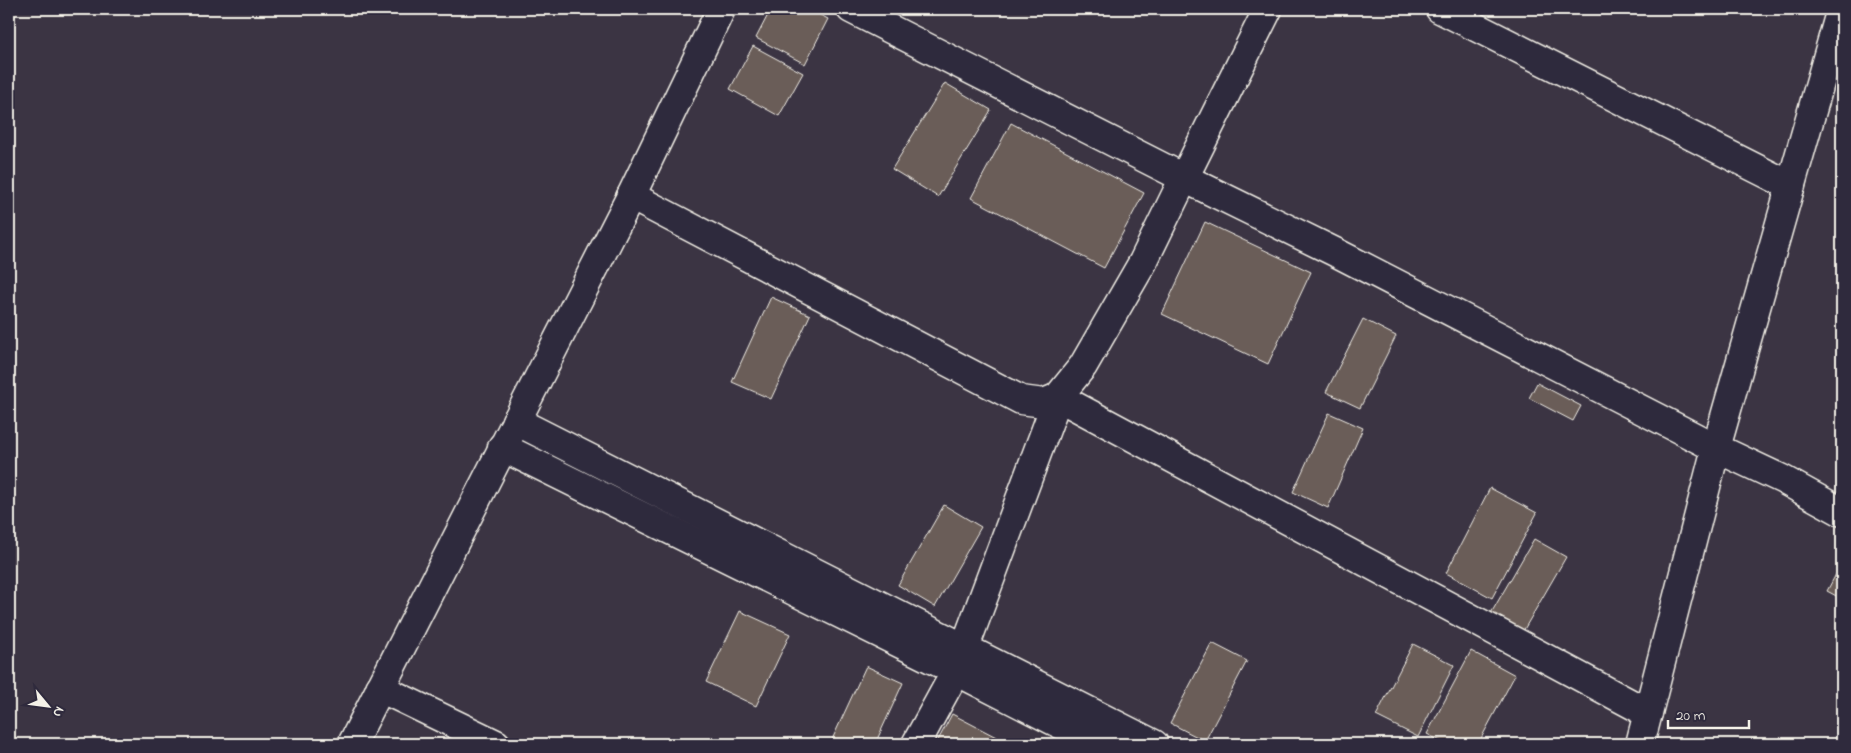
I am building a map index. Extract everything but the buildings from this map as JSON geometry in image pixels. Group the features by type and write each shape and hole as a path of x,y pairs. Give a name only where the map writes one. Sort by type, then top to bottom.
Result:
{"street":[{"path":"352,744 631,196 721,9"},
{"path":"851,9 1184,178 1335,252 1716,448 1782,479 1842,512"},
{"path":"916,744 960,660 1058,397 1088,358 1143,262 1268,9"},
{"path":"1440,9 1791,186"},
{"path":"1640,744 1716,448 1841,9"},
{"path":"631,196 1021,400 1044,403 1058,397"},
{"path":"1058,397 1648,713"},
{"path":"516,421 960,660 1098,744"},
{"path":"502,448 960,660 1154,744"},
{"path":"380,688 496,744"}]}
